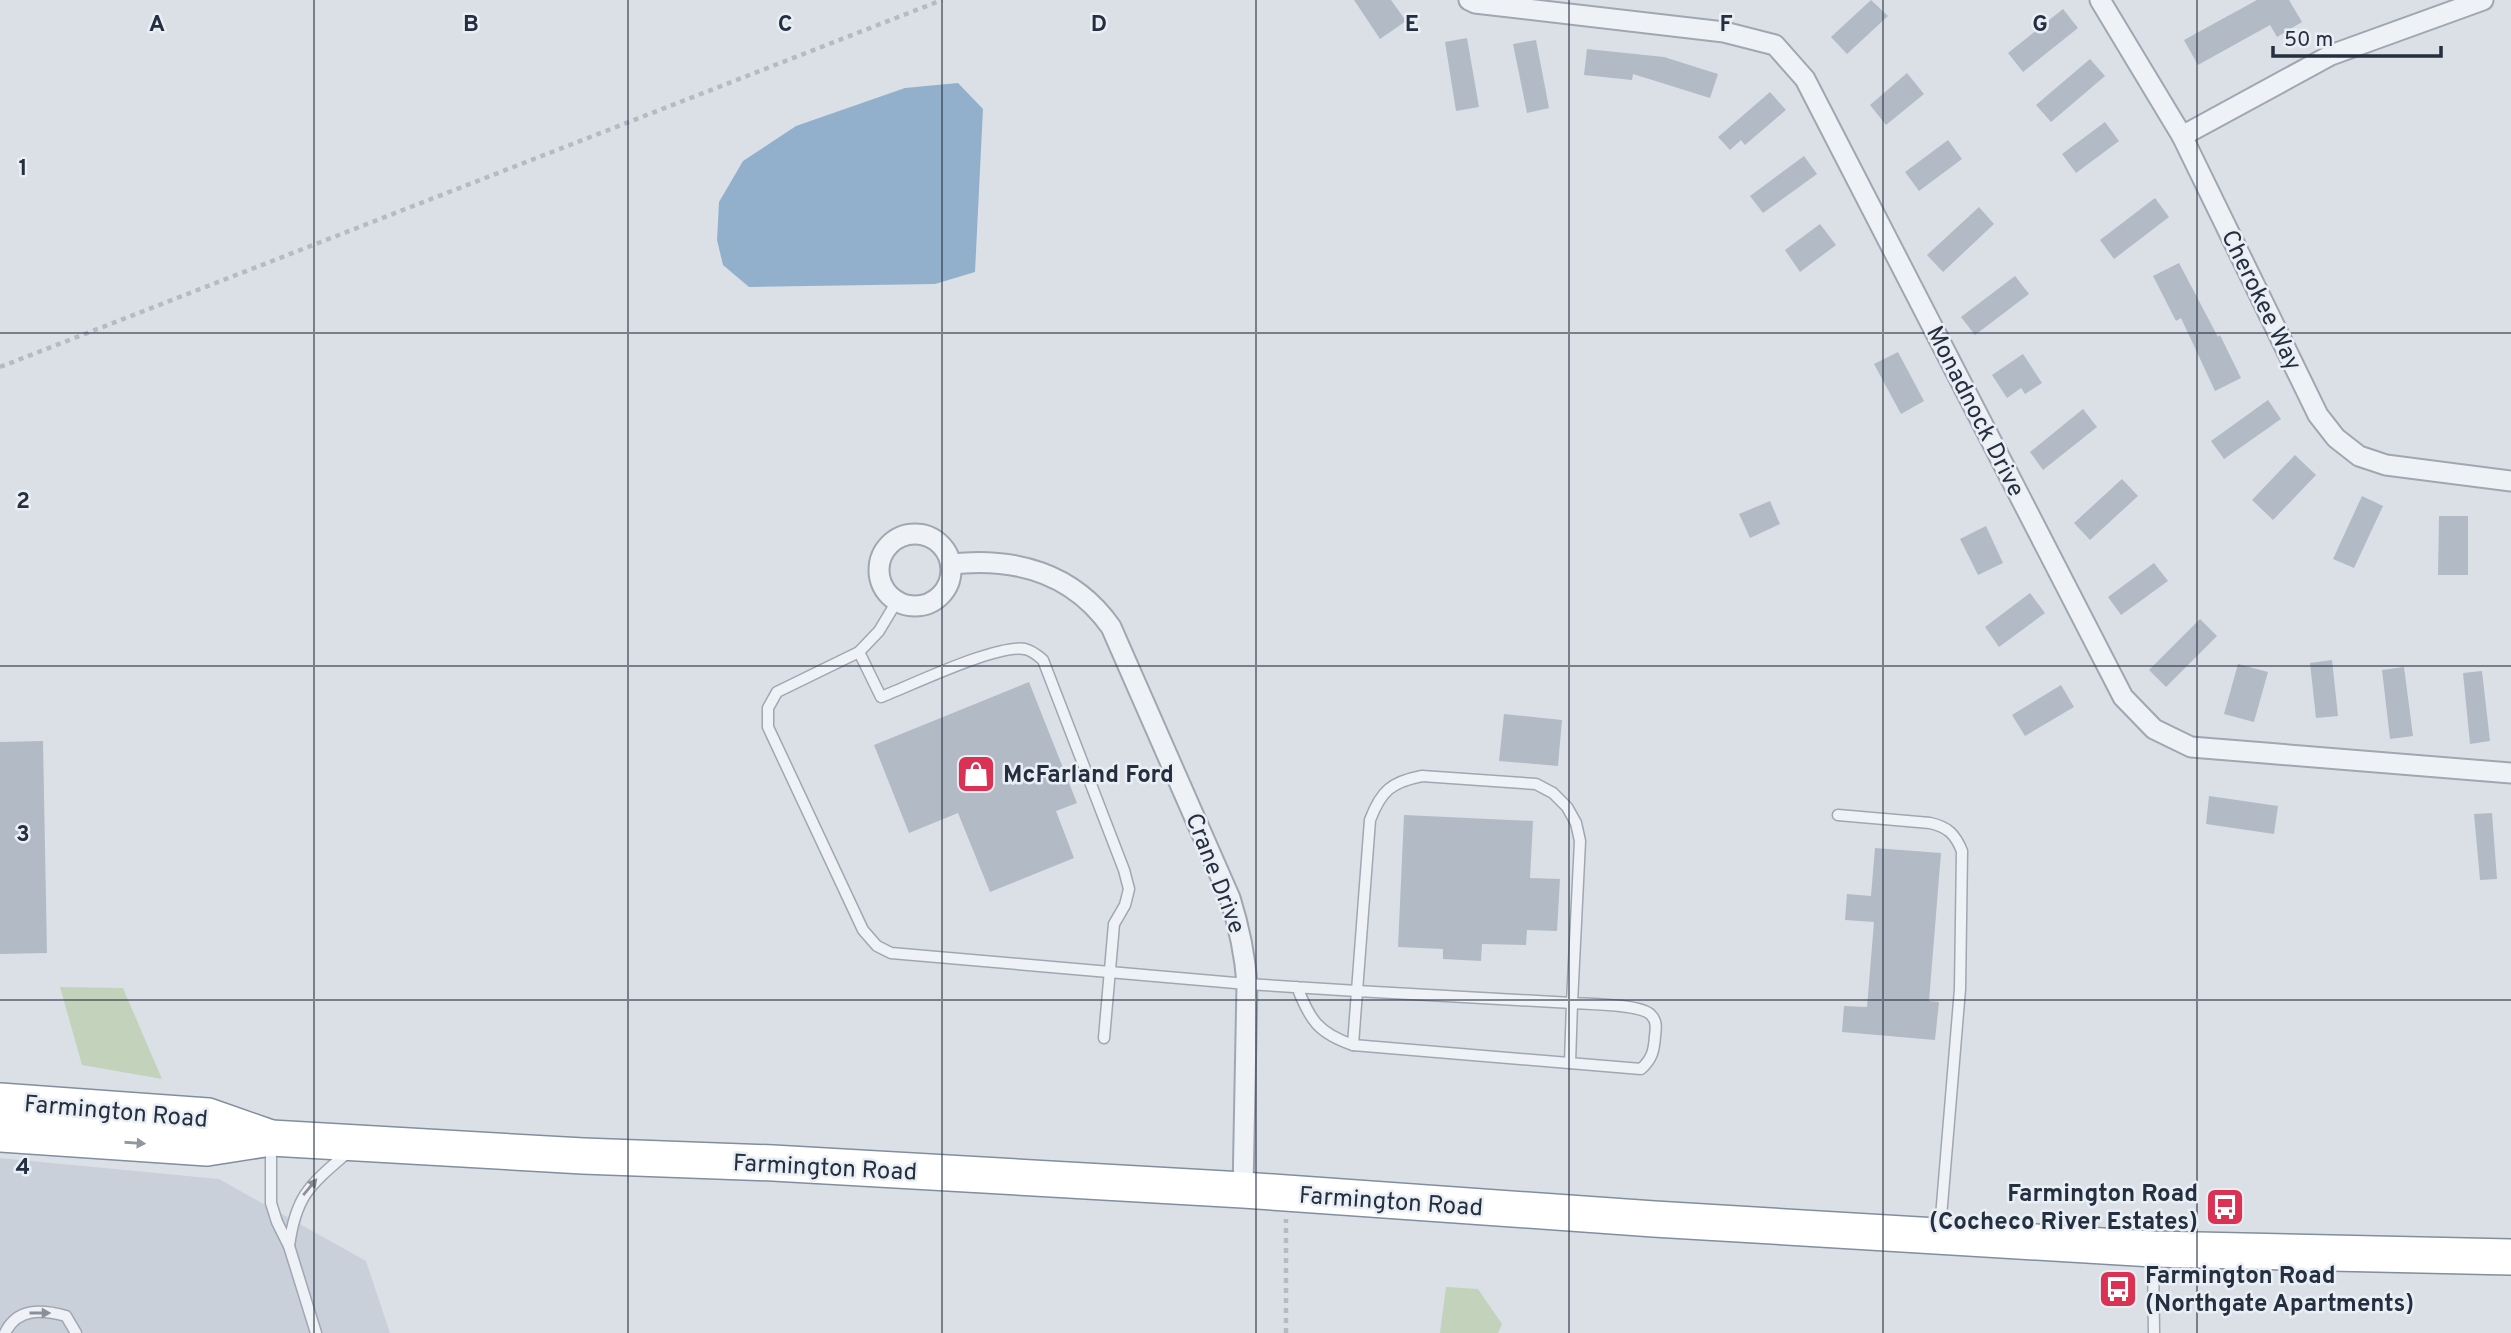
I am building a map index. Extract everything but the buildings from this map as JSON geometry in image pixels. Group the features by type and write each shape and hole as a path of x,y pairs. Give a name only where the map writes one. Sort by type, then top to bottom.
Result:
{"highway":[{"name":"Farmington Road","path":"0,1101 208,1116 271,1139"},
{"name":"Farmington Road","path":"0,1134 207,1148 271,1139 773,1163 1286,1193 2153,1250 2511,1257"}],"street":[{"name":"Monadnock Drive","path":"1469,0 1475,3 1724,32 1775,45 1805,79 2123,697 2154,729 2191,747 2511,773"},
{"name":"Cherokee Way","path":"2100,0 2182,136 2318,415 2336,438 2359,456 2386,465 2511,481"},
{"path":"2182,136 2330,54 2483,0"},
{"path":"919,534 931,537 947,553 951,564 948,586 942,596 921,607 908,606 897,601 882,588 878,577 881,555 888,545 897,538 919,534"},
{"name":"Crane Drive","path":"951,564 978,561 1010,564 1059,580 1081,593 1097,607 1111,627 1230,898 1245,953 1247,985 1243,1191"}],"lane":[{"path":"897,601 879,631 859,652 777,692 768,708 768,727 863,930 877,946 891,953 1247,985 1297,987 1572,1003 1640,1009 1651,1014 1656,1024 1654,1049 1650,1061 1641,1069 1353,1045 1334,1039 1319,1029 1306,1010 1297,987"},
{"path":"859,652 881,697 996,651 1026,649 1043,660 1129,889 1125,905 1114,923 1104,1038"},
{"path":"1353,1045 1370,820 1377,801 1389,788 1422,776 1536,784 1553,793 1567,807 1576,823 1580,841 1570,1063"},
{"path":"1838,815 1942,826 1956,835 1962,850 1960,989 1939,1236"},
{"path":"271,1139 271,1203 289,1246 316,1333"},
{"path":"289,1246 296,1209 304,1194 357,1144"},
{"path":"2153,1250 2154,1333"},
{"path":"5,1333 12,1320 23,1313 56,1313 65,1316 76,1333"}],"path":[{"path":"0,367 942,0"},
{"path":"1286,1193 1286,1333"}],"shaded area":[{"path":"0,1158 219,1179 366,1261 390,1333 0,1333"}],"green space":[{"path":"60,987 123,988 162,1079 82,1065"},
{"path":"1446,1287 1478,1289 1502,1324 1498,1333 1440,1333"}],"water":[{"path":"958,83 983,109 975,272 935,284 749,287 723,265 717,240 719,202 743,161 796,126 905,88"}],"place":[{"name":"McFarland Ford","path":"976,774"},
{"name":"Farmington Road (Cocheco River Estates)","path":"2225,1207"},
{"name":"Farmington Road (Northgate Apartments)","path":"2118,1289"}]}
